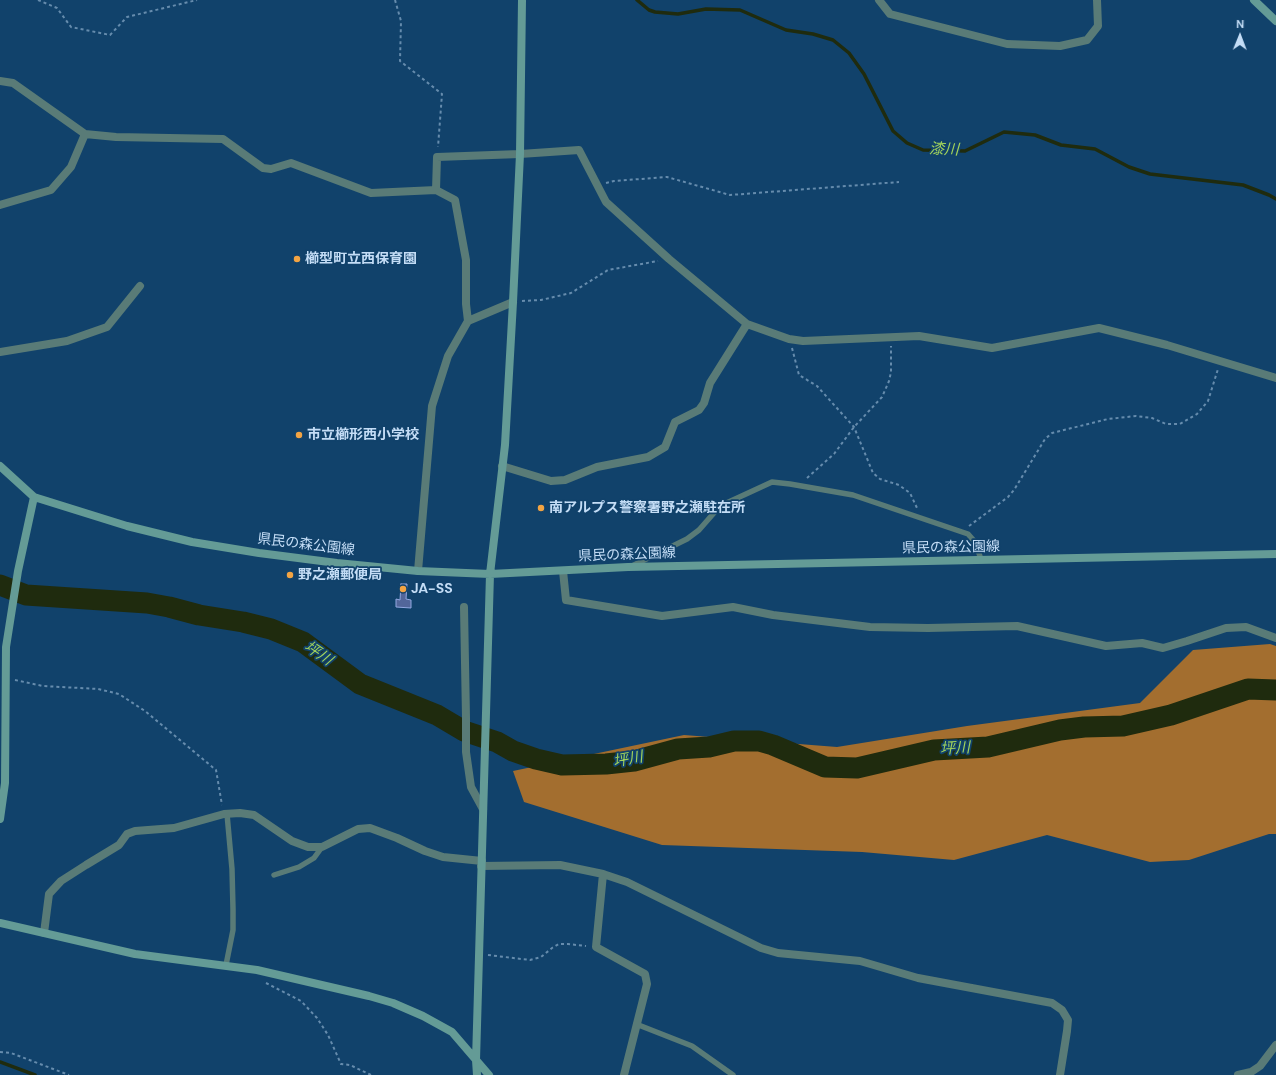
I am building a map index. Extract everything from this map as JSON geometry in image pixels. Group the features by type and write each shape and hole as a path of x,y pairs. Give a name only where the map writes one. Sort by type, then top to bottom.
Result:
{"street":[{"path":"477,1075 476,1060 481,863 490,574 502,466 514,302 520,154 522,0"},
{"path":"879,0 890,14 1007,44 1060,46 1087,40 1098,26 1097,0"},
{"path":"1254,0 1276,21"},
{"path":"0,81 13,83 85,134 116,137 223,139 263,168 271,169 291,162 371,193 436,190 456,200 466,260 466,304 468,321 448,356 432,406 418,571"},
{"path":"0,205 51,190 71,167 85,134"},
{"path":"436,190 437,157 579,150 606,202 669,259 747,324 790,339 803,341 891,336 919,336 992,348 1099,328 1167,345 1276,378"},
{"path":"0,352 67,341 107,327 140,286"},
{"path":"468,321 514,302"},
{"path":"502,466 551,481 565,480 597,467 648,456 665,447 675,422 699,410 704,403 713,378 747,324"},
{"name":"県民の森公園線","path":"0,466 34,497 127,526 192,542 259,553 418,571 490,574 628,568 1276,554"},
{"path":"0,819 5,783 6,678 3,647 9,633 18,571 34,497"},
{"path":"563,571 566,600 662,616 732,607 773,615 870,628 1017,626 1106,646 1142,643 1163,648 1226,628 1239,627 1246,627 1276,638"},
{"path":"464,607 466,752 471,787 483,809"},
{"path":"44,933 49,894 61,881 119,845 127,834 135,831 174,828 225,814 240,813 254,815 292,841 308,847 322,847 358,830 370,828 443,857 481,863 560,865 603,874 627,882 761,948 778,954 860,961 918,978 1052,1004 1062,1010 1068,1020 1060,1075"},
{"path":"603,874 596,947 645,974 647,984 624,1075"},
{"path":"0,923 135,954 257,970 370,996 393,1003 423,1016 452,1032 489,1075"},
{"path":"1238,1075 1251,1072 1260,1066 1276,1045"}],"lane":[{"path":"628,568 687,539 699,530 720,506 772,482 853,495 968,534 976,543 981,560"},
{"path":"225,814 232,869 234,908 233,930 226,965"},
{"path":"274,875 299,867 314,858 322,847"},
{"path":"636,1024 692,1046 733,1075"}],"path":[{"path":"38,0 57,8 71,27 110,35 126,17 197,0"},
{"path":"395,0 401,21 400,61 442,94 437,157"},
{"path":"598,186 614,181 667,177 730,196 899,182"},
{"path":"514,302 541,300 571,293 608,270 669,259"},
{"path":"798,485 834,454 854,427 882,397 891,372 891,336"},
{"path":"790,339 799,375 817,386 854,427 873,472 880,479 899,485 910,493 922,518"},
{"path":"962,532 1008,497 1014,490 1045,439 1052,433 1108,419 1136,416 1152,418 1166,424 1180,424 1197,414 1208,401 1221,361"},
{"path":"6,678 42,686 98,690 119,694 145,711 216,770 225,814"},
{"path":"479,954 530,960 541,957 559,944 596,947"},
{"path":"257,970 262,980 300,1001 317,1018 328,1035 341,1064 350,1065 371,1075"},
{"path":"0,1052 11,1053 69,1075"}],"shaded area":[{"path":"1270,644 1276,646 1276,834 1269,834 1189,860 1150,862 1047,835 954,860 862,852 662,845 524,802 513,771 684,735 837,747 967,726 1140,703 1193,650"}],"building":[{"path":"401,584 407,584 406,599 411,600 411,608 396,607 396,599 400,600"}],"waterway":[{"name":"漆川","path":"637,0 649,10 655,12 678,14 706,9 740,10 786,30 813,34 833,40 849,53 864,74 893,131 907,143 923,150 965,151 1004,132 1035,135 1061,145 1095,149 1129,167 1150,174 1243,185 1276,199"},
{"name":"坪川","path":"0,585 26,595 147,603 271,629 303,642 360,684 437,715 464,731 497,742 513,751 536,759 562,765 606,764 634,761 678,749 709,747 734,741 759,741 773,745 825,767 857,768 934,750 988,747 1060,730 1084,727 1123,726 1171,715 1248,689 1276,690"},
{"path":"0,1062 35,1075"}],"place":[{"name":"櫛型町立西保育園","path":"297,259"},
{"name":"市立櫛形西小学校","path":"299,435"},
{"name":"南アルプス警察署野之瀬駐在所","path":"541,508"},
{"name":"野之瀬郵便局","path":"290,575"},
{"name":"JA-SS","path":"403,589"}]}
